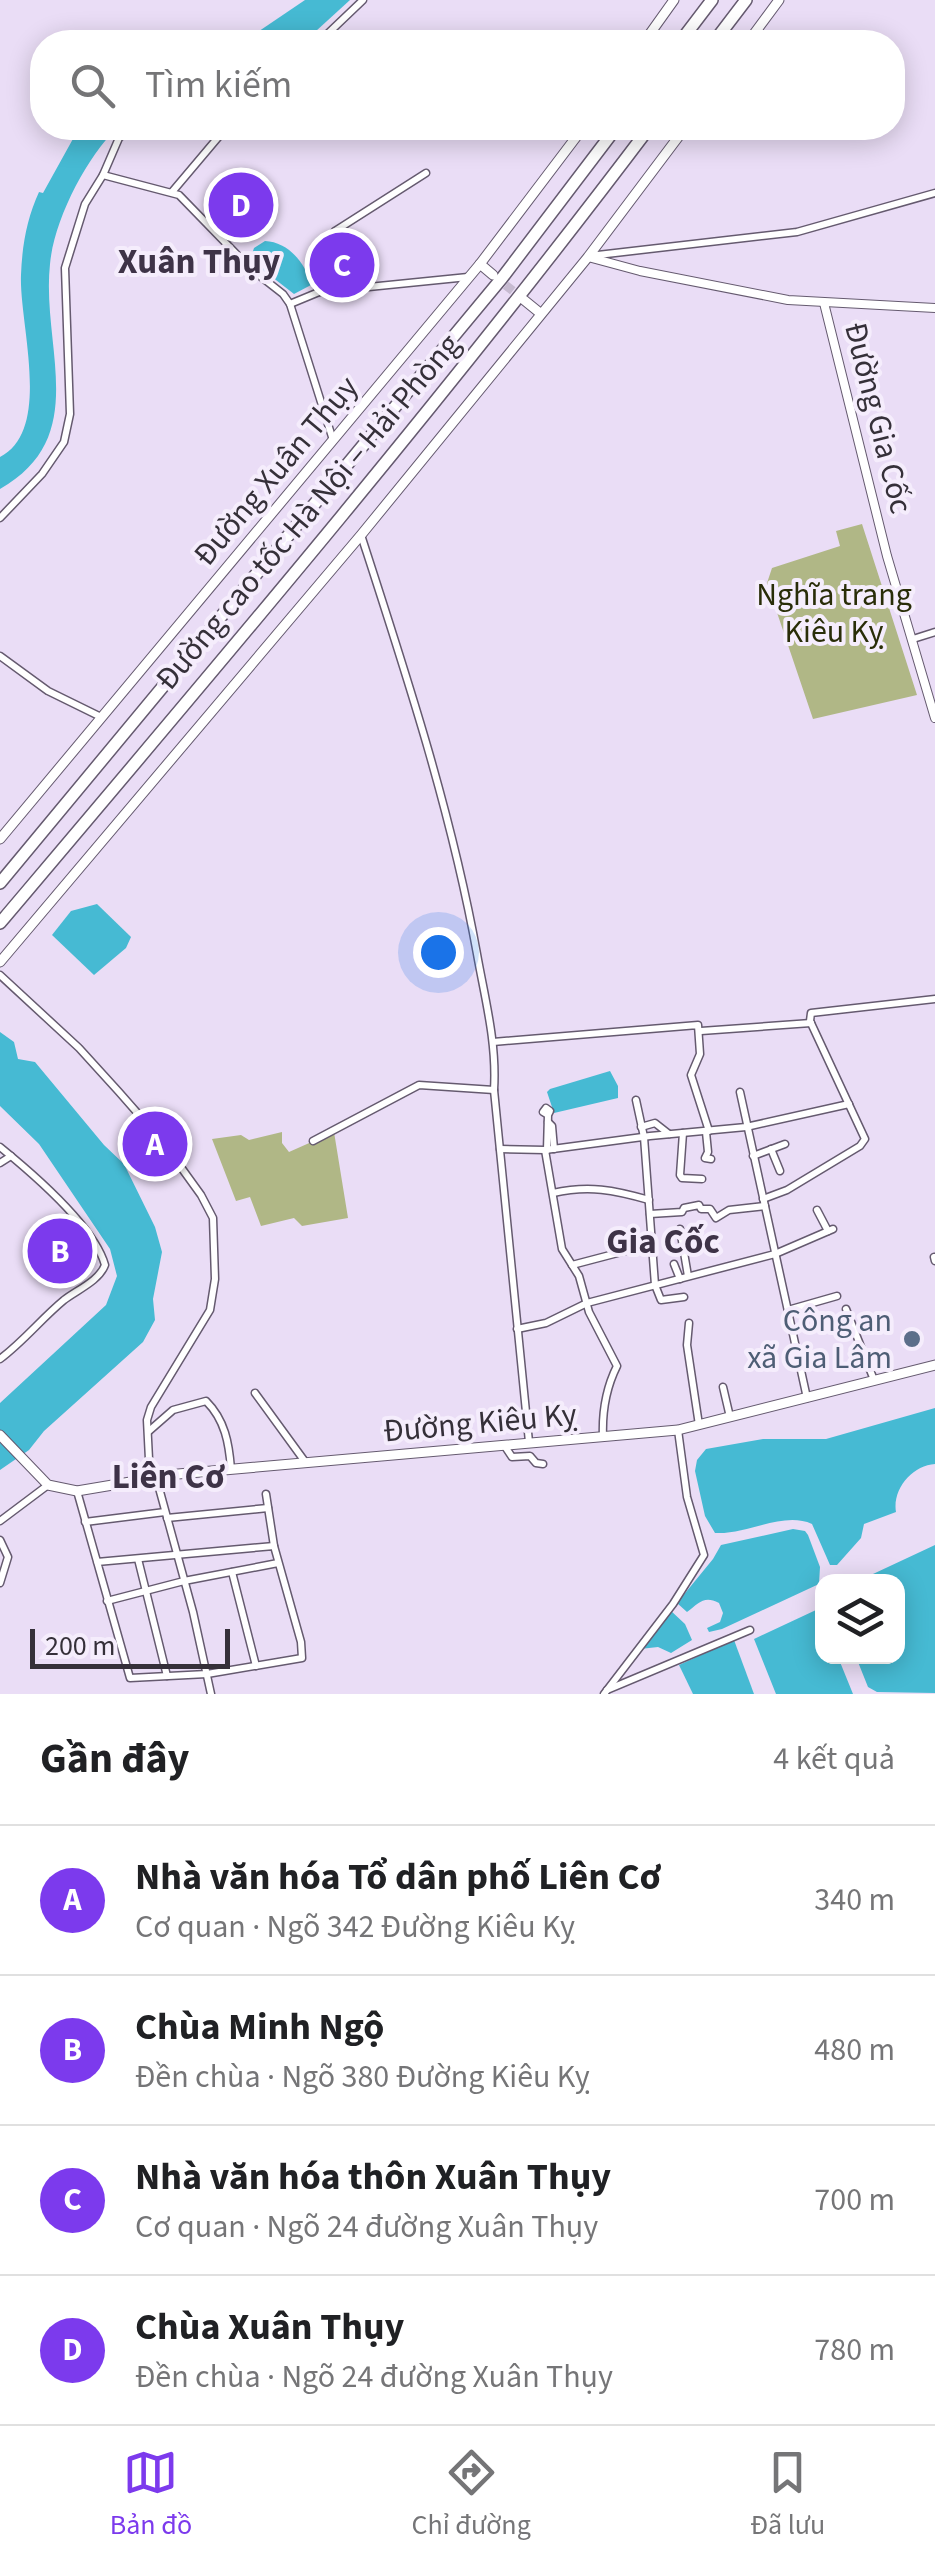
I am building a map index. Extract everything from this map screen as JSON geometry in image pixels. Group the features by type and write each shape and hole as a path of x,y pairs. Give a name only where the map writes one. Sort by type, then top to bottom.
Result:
{"highway":[{"path":"681,30 704,0"},
{"path":"689,30 712,0"},
{"path":"723,30 746,0"},
{"path":"240,598 500,276 599,140"},
{"name":"Đường cao tốc Hà Nội – Hải Phòng","path":"0,883 502,278 607,140"},
{"name":"Đường cao tốc Hà Nội – Hải Phòng","path":"0,923 523,294 641,140"}],"main road":[{"path":"653,30 674,0"},
{"path":"757,30 779,0"},
{"name":"Đường Xuân Thụy","path":"0,839 334,442 480,264 574,140"},
{"path":"0,962 361,535 588,256 677,140"},
{"path":"480,264 493,275"},
{"path":"524,300 540,313"},
{"name":"Đường Kiêu Kỵ","path":"0,1435 48,1485 77,1491 231,1469 678,1430 935,1365"}],"street":[{"path":"331,30 364,0"},
{"path":"0,518 56,458 68,428 64,268 81,212 120,140"},
{"path":"172,192 216,140"},
{"path":"318,292 310,266 335,231 426,173"},
{"path":"103,175 182,198 250,268 283,294 290,304 334,442"},
{"path":"588,256 797,232 935,193"},
{"path":"632,267 634,251"},
{"path":"588,256 788,300 935,308"},
{"path":"290,304 318,292 469,276"},
{"name":"Đường Gia Cốc","path":"824,303 884,545 935,718"},
{"path":"361,535 446,807 493,1042 494,1090 529,1442"},
{"path":"913,639 935,632"},
{"path":"0,656 48,691 102,718"},
{"path":"0,974 79,1048 162,1141 201,1194 213,1218 215,1280 210,1310 151,1407 148,1432 153,1478 184,1581 211,1694"},
{"path":"650,1214 682,1212 699,1205 701,1209 710,1209 716,1218 729,1210 764,1202 860,1146 864,1135 811,1023 811,1013 935,998"},
{"path":"701,1031 811,1023"},
{"path":"493,1042 698,1024 700,1054 690,1075 707,1131 706,1158 711,1159"},
{"path":"312,1141 418,1084 494,1090"},
{"path":"740,1092 808,1398"},
{"path":"544,1094 552,1194 562,1249 579,1276 617,1366 602,1414 603,1438"},
{"path":"636,1100 644,1137 655,1286 661,1300 684,1297"},
{"path":"500,1149 548,1150 746,1128 849,1104"},
{"path":"641,1127 655,1124 669,1134"},
{"path":"682,1133 680,1175 702,1178"},
{"path":"753,1156 785,1144"},
{"path":"0,1147 90,1237 105,1265 100,1274 61,1302 33,1333 0,1359"},
{"path":"770,1149 780,1171"},
{"path":"0,1163 11,1156"},
{"path":"552,1194 598,1187 649,1200"},
{"path":"518,1330 546,1323 587,1302 776,1254 830,1230 817,1210"},
{"path":"680,1228 684,1278"},
{"path":"572,1265 652,1244"},
{"path":"674,1264 684,1278"},
{"path":"788,1310 837,1296"},
{"path":"846,1310 874,1380"},
{"path":"689,1324 687,1345 700,1425"},
{"path":"723,1387 730,1417"},
{"path":"255,1393 306,1462"},
{"path":"148,1432 173,1410 206,1401 224,1428 231,1469"},
{"path":"605,1692 704,1555 688,1497 678,1430"},
{"path":"504,1444 508,1456 530,1456 536,1464 543,1464"},
{"path":"0,1521 48,1485"},
{"path":"77,1491 127,1674 140,1682 298,1661 304,1653 278,1563 266,1494"},
{"path":"84,1522 268,1508"},
{"path":"0,1540 8,1556 0,1584"},
{"path":"97,1562 274,1546"},
{"path":"138,1559 167,1676"},
{"path":"107,1601 278,1563"},
{"path":"232,1572 256,1666"},
{"path":"605,1692 750,1630"}],"green space":[{"name":"Nghĩa trang Kiêu Kỵ","path":"862,524 917,695 813,719 767,583 772,568 840,546 836,531"},
{"path":"282,1132 282,1143 289,1152 334,1132 348,1218 302,1226 294,1218 261,1226 250,1197 236,1201 212,1139 241,1135 249,1140"}],"water":[{"path":"305,0 350,0 317,30 261,30"},
{"path":"72,140 106,140 73,191 53,247 49,295 56,388 54,417 45,444 28,468 0,489 0,457 16,443 25,424 29,400 21,275 31,212 39,192 43,193"},
{"path":"265,241 281,245 295,255 311,285 294,294 250,260 254,248"},
{"path":"97,904 131,937 126,948 94,975 52,935 71,911"},
{"path":"0,1032 14,1042 18,1059 35,1062 124,1164 155,1227 162,1252 153,1299 155,1320 143,1342 44,1431 29,1450 0,1470 0,1403 106,1305 117,1276 110,1249 39,1144 0,1106"},
{"path":"610,1071 618,1086 618,1098 554,1113 547,1092 550,1089"},
{"path":"935,1408 935,1464 919,1469 906,1480 897,1495 896,1512 864,1524 861,1538 837,1565 830,1565 812,1524 789,1520 715,1533 705,1516 695,1471 697,1460 706,1449 763,1439 826,1439"},
{"path":"793,1529 805,1531 820,1574 815,1574 815,1586 709,1632 707,1628 720,1622 723,1613 719,1603 705,1600 687,1612 677,1603 721,1545"},
{"path":"935,1545 935,1693 877,1692 868,1687 859,1664 905,1664 905,1574 873,1574"},
{"path":"670,1610 685,1624 692,1640 671,1653 658,1647 640,1649"},
{"path":"815,1610 815,1664 841,1664 853,1694 776,1694 754,1639"},
{"path":"734,1640 754,1694 693,1694 679,1665"}],"tunnel":[{"path":"495,277 522,298"}],"place":[{"name":"Chùa Xuân Thụy","path":"241,205"},
{"name":"Nhà văn hóa thôn Xuân Thụy","path":"342,265"},
{"name":"Nhà văn hóa Tổ dân phố Liên Cơ","path":"155,1144"},
{"name":"Chùa Minh Ngộ","path":"60,1251"},
{"name":"Công an xã Gia Lâm","path":"912,1339"}],"district":[{"name":"Xuân Thụy","path":"199,262"},
{"name":"Gia Cốc","path":"663,1242"},
{"name":"Liên Cơ","path":"168,1477"}]}
